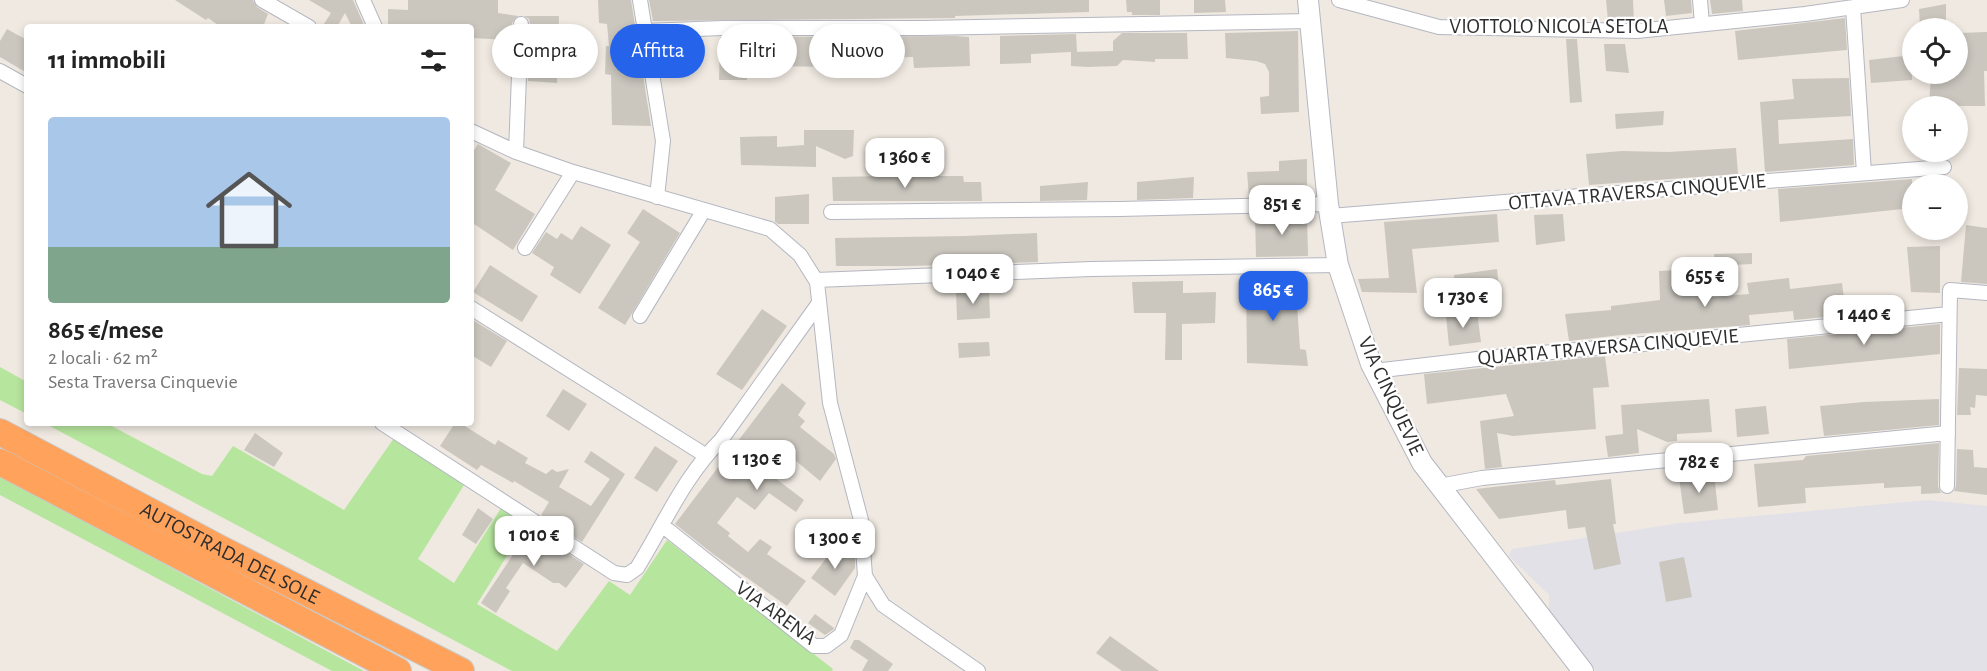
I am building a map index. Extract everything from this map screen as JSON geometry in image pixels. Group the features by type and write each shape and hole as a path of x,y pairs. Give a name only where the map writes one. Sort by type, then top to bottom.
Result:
{"highway":[{"name":"AUTOSTRADA DEL SOLE","path":"0,432 221,549 461,671"},
{"name":"AUTOSTRADA DEL SOLE","path":"0,462 399,671"}],"street":[{"path":"262,0 304,24"},
{"path":"363,0 374,24"},
{"path":"640,0 644,24"},
{"name":"VIA CINQUEVIE","path":"1308,0 1329,210 1338,265 1374,371 1422,463 1583,671"},
{"name":"VIOTTOLO NICOLA SETOLA","path":"1339,0 1439,27 1637,31 1805,15 1902,0"},
{"path":"1700,0 1702,24"},
{"path":"1853,7 1864,173"},
{"path":"705,29 922,28 1310,21"},
{"path":"0,71 24,85"},
{"path":"516,152 519,78"},
{"path":"653,78 663,141 657,197"},
{"path":"474,131 516,152 573,172 770,229 800,255 816,280 830,403 861,520 865,576 883,605 978,671"},
{"name":"OTTAVA TRAVERSA CINQUEVIE","path":"831,212 1120,209 1329,210 1697,188 1944,167"},
{"path":"525,248 573,172"},
{"path":"640,316 704,210"},
{"path":"816,280 1091,269 1338,265"},
{"path":"1947,486 1950,290 1987,293"},
{"path":"387,426 615,573 627,575 638,568 705,455 721,440 819,303"},
{"path":"474,310 705,455"},
{"name":"QUARTA TRAVERSA CINQUEVIE","path":"1374,371 1495,357 1949,314"},
{"path":"1439,486 1482,478 1948,433"},
{"name":"VIA ARENA","path":"663,526 814,646 826,646 840,635 865,576"}],"shaded area":[{"path":"1928,500 1987,506 1987,671 1596,671 1549,610 1549,595 1509,556 1512,549 1680,523"}],"green space":[{"path":"0,367 24,380 24,412 0,400"},
{"path":"50,426 112,426 202,474 212,476 233,446 344,510 394,438 464,485 418,559 454,583 501,508 526,525 477,604 557,651 609,581 630,595 667,540 833,669 832,671 512,671"},
{"path":"0,476 364,671 332,671 0,495"}],"building":[{"path":"175,0 253,0 257,7 268,14 264,24 217,24 208,18 206,20"},
{"path":"309,0 353,0 364,24 350,24 345,13 339,24 324,24 331,13"},
{"path":"408,0 498,0 498,13 518,16 512,24 492,24 492,39 474,38 474,24 388,24 388,9 408,10"},
{"path":"598,0 631,0 635,24 610,24 610,75 605,74 606,46 609,46 607,24 599,23"},
{"path":"649,0 1089,0 1089,12 955,16 955,18 653,21"},
{"path":"1126,0 1160,0 1160,15 1132,15 1132,12 1127,12"},
{"path":"1194,0 1225,0 1226,12 1194,13"},
{"path":"1606,0 1633,0 1634,21 1608,21"},
{"path":"1664,0 1691,0 1692,13 1666,16"},
{"path":"1710,0 1742,0 1743,11 1712,14"},
{"path":"1946,4 1946,18 1919,18 1919,9"},
{"path":"524,16 559,16 559,24 530,24 529,19"},
{"path":"1845,18 1847,50 1738,60 1735,31"},
{"path":"7,29 24,38 24,71 0,57 0,41"},
{"path":"1298,31 1299,112 1261,114 1260,97 1269,96 1269,72 1265,64 1256,61 1226,58 1225,33"},
{"path":"1987,32 1987,71 1984,71 1985,106 1968,106 1968,96 1930,96 1930,84 1968,84 1968,33"},
{"path":"1122,33 1187,33 1188,59 1155,59 1155,62 1123,60 1117,66 1088,67 1071,66 1071,52 1031,54 1031,63 1000,64 1000,36 1076,34 1077,52 1113,51 1113,41"},
{"path":"905,36 969,37 970,66 914,68 913,57 905,57"},
{"path":"797,37 809,37 809,67 797,66"},
{"path":"1566,39 1577,39 1582,102 1570,103"},
{"path":"1604,44 1625,44 1629,73 1606,71"},
{"path":"1902,56 1902,81 1871,83 1869,60"},
{"path":"528,78 557,78 557,83 528,81"},
{"path":"611,78 643,78 651,126 612,125"},
{"path":"719,78 747,78 747,80 719,80"},
{"path":"1849,78 1851,116 1778,120 1779,144 1853,139 1854,165 1765,172 1760,102 1794,99 1792,79"},
{"path":"1664,111 1663,125 1616,129 1615,114"},
{"path":"804,130 854,130 853,156 845,159 816,146 816,167 741,165 740,137 777,136 777,147 804,145"},
{"path":"478,144 511,163 495,190 535,214 513,250 474,224 474,150"},
{"path":"1736,148 1738,174 1589,185 1586,154"},
{"path":"1307,159 1307,196 1249,197 1247,172 1279,171 1279,161"},
{"path":"963,176 964,182 981,182 982,201 833,201 832,177"},
{"path":"1194,177 1193,198 1137,200 1137,182"},
{"path":"1902,180 1902,209 1780,222 1778,189"},
{"path":"1088,182 1087,200 1040,201 1040,186"},
{"path":"809,194 809,224 778,224 775,222 775,197"},
{"path":"643,209 680,233 625,325 598,308 640,242 627,233"},
{"path":"1307,214 1308,256 1256,257 1255,215"},
{"path":"1497,214 1499,242 1412,249 1417,293 1362,292 1358,279 1389,278 1384,222"},
{"path":"1563,214 1565,241 1536,245 1534,215"},
{"path":"1968,225 1987,228 1987,284 1961,282 1965,240 1968,240"},
{"path":"581,226 611,245 580,294 550,275 554,267 532,253 546,232 557,239 561,233 572,240"},
{"path":"1037,233 1038,262 836,266 835,238"},
{"path":"1940,246 1940,293 1911,292 1907,247"},
{"path":"1752,253 1752,264 1715,266 1714,254"},
{"path":"490,265 538,296 522,322 474,293"},
{"path":"1497,269 1499,287 1455,289 1454,275"},
{"path":"1697,269 1699,298 1749,294 1747,283 1789,278 1790,289 1842,283 1846,315 1794,320 1793,311 1749,315 1750,325 1569,341 1565,314 1611,310 1611,306 1660,300 1659,271"},
{"path":"1257,275 1295,275 1300,349 1306,350 1308,366 1247,363 1246,281 1257,280"},
{"path":"1183,281 1183,293 1216,292 1215,323 1182,324 1182,360 1165,360 1166,313 1134,313 1132,282"},
{"path":"989,290 990,318 957,320 956,291"},
{"path":"762,309 787,326 742,390 716,374"},
{"path":"1477,312 1481,342 1449,346 1446,316"},
{"path":"474,321 507,341 491,367 474,357"},
{"path":"1940,324 1940,354 1789,369 1787,339"},
{"path":"989,342 990,356 959,358 958,343"},
{"path":"1605,356 1609,387 1593,388 1596,429 1513,436 1497,433 1502,467 1485,469 1480,421 1514,416 1506,394 1427,404 1424,374"},
{"path":"1959,368 1987,369 1987,396 1976,395 1975,408 1970,407 1971,415 1957,415"},
{"path":"782,383 806,403 798,415 805,421 800,427 834,454 836,459 820,481 783,450 767,472 804,500 796,512 769,493 755,510 737,497 717,523 730,533 728,536 748,552 760,539 772,547 767,554 806,581 787,606 675,524"},
{"path":"563,389 587,404 569,431 546,416"},
{"path":"1709,399 1712,432 1677,434 1677,441 1667,442 1637,429 1639,453 1608,457 1605,436 1623,434 1621,405"},
{"path":"1939,399 1939,425 1824,436 1820,406"},
{"path":"1766,406 1769,434 1737,437 1735,409"},
{"path":"453,426 465,426 495,445 498,440 528,458 525,463 546,474 552,469 557,472 569,469 559,487 591,506 610,479 584,462 591,451 625,474 582,542 541,515 549,502 481,465 477,470 440,446"},
{"path":"255,433 283,453 274,467 244,450"},
{"path":"1939,443 1938,486 1941,493 1921,494 1921,486 1884,488 1884,483 1805,488 1806,503 1758,507 1754,464 1803,460 1806,456"},
{"path":"655,446 678,461 657,492 634,478"},
{"path":"1957,449 1973,450 1974,467 1987,468 1987,495 1954,491"},
{"path":"1714,474 1718,510 1684,514 1679,477"},
{"path":"1611,479 1616,524 1613,524 1621,564 1594,570 1585,527 1568,529 1566,510 1499,519 1476,489 1555,480 1556,485"},
{"path":"478,508 493,519 476,544 462,535"},
{"path":"530,529 584,564 566,588 559,583 553,583 523,563 506,588 510,591 496,613 481,603"},
{"path":"838,543 855,556 855,568 835,596 811,578"},
{"path":"1684,557 1692,597 1666,602 1659,562"},
{"path":"815,614 834,629 825,635 808,623"},
{"path":"1110,636 1159,671 1122,671 1096,653"},
{"path":"854,640 859,640 893,664 888,671 862,671 868,660 850,648"}]}
